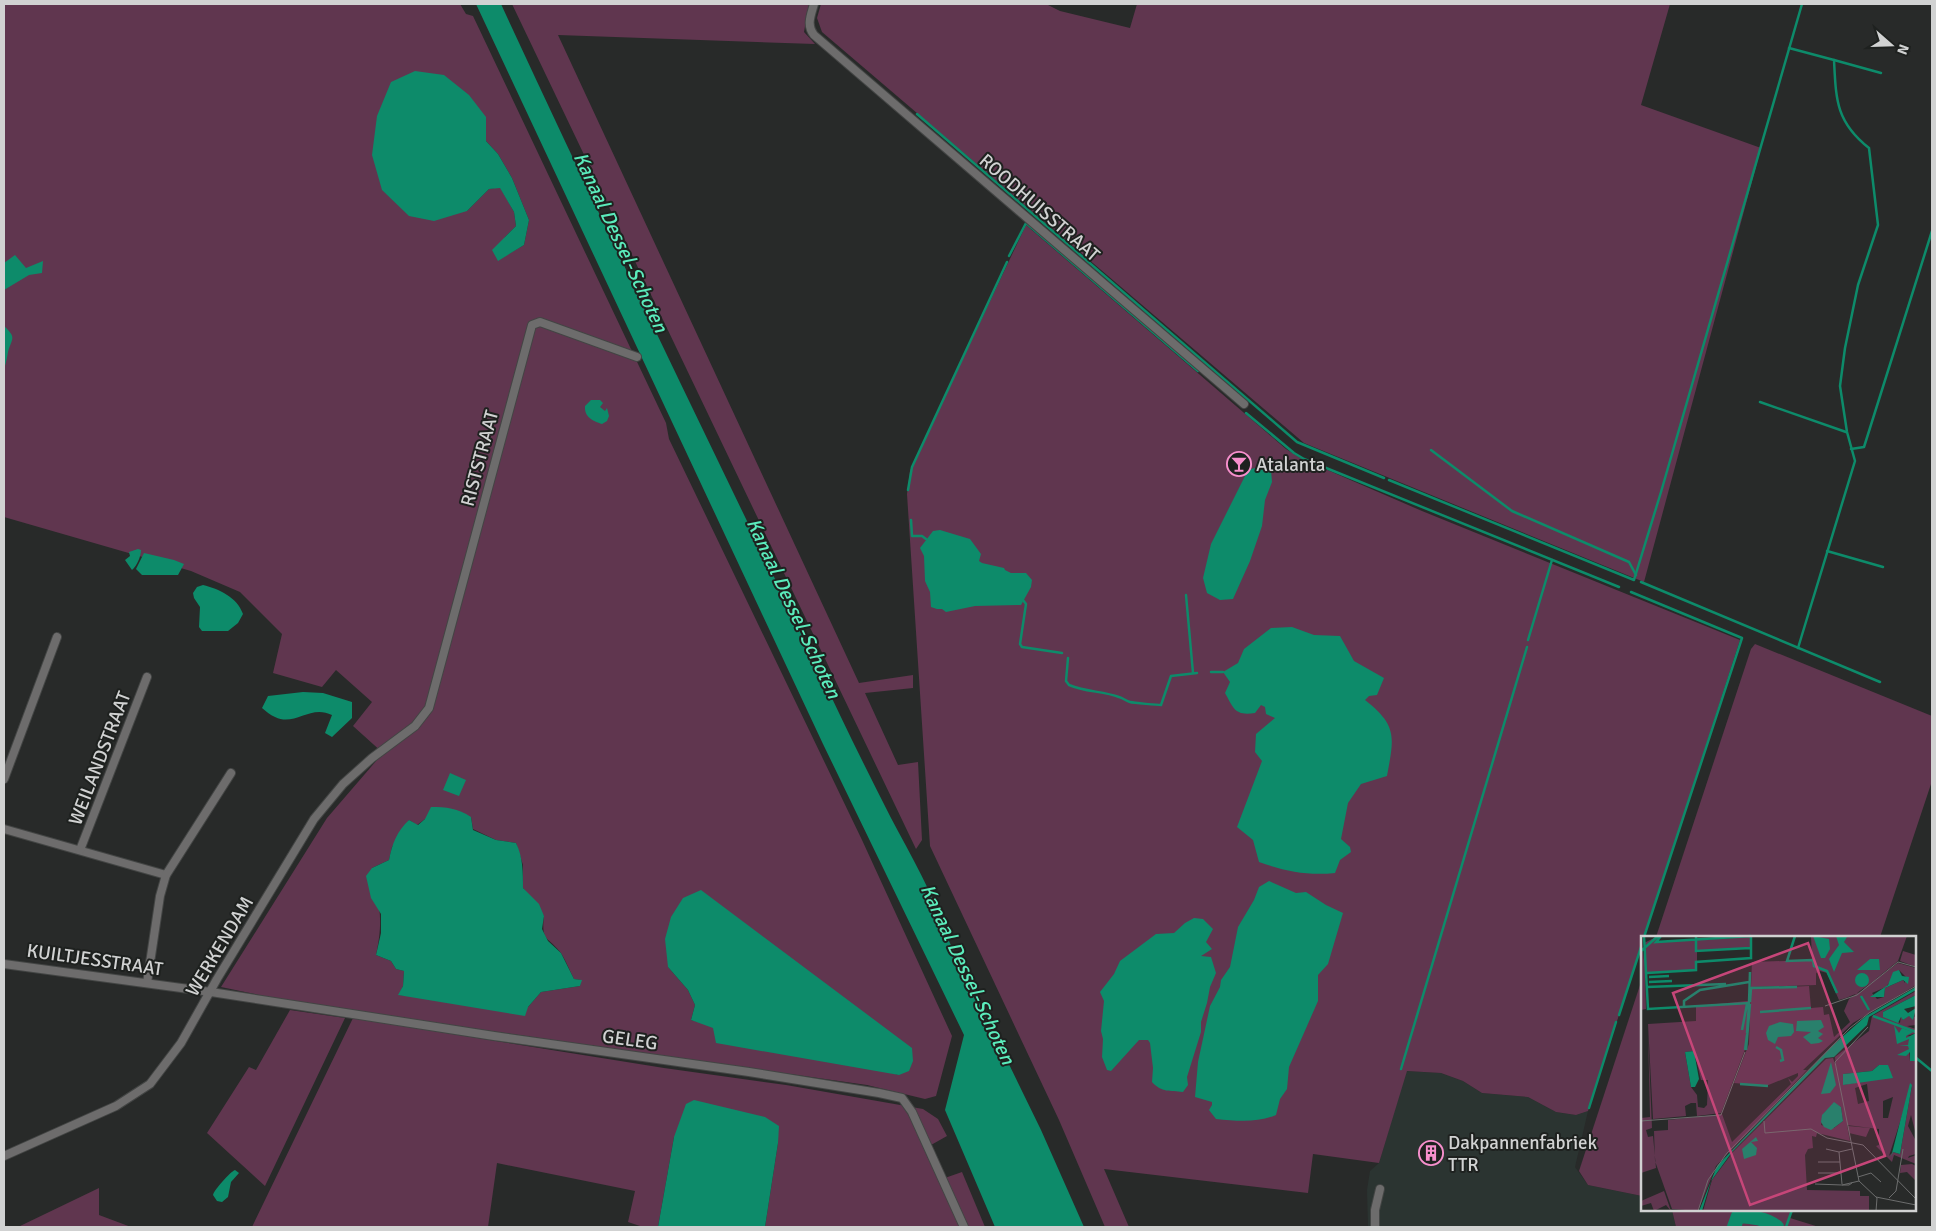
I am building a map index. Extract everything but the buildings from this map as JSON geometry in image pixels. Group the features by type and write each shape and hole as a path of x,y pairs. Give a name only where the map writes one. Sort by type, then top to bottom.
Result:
{"street":[{"name":"ROODHUISSTRAAT","path":"814,4 809,22 814,35 1244,404"},
{"name":"RISTSTRAAT","path":"429,708 532,324 540,322 637,357"},
{"path":"4,779 57,637"},
{"name":"WEILANDSTRAAT","path":"80,850 147,677"},
{"name":"WERKENDAM","path":"4,1156 116,1106 150,1084 181,1043 314,819 343,784 372,758 415,726 429,708"},
{"path":"147,983 160,896 166,875 231,773"},
{"path":"4,829 166,875"},
{"name":"KUILTJESSTRAAT","path":"4,964 211,992"},
{"name":"GELEG","path":"211,992 494,1036 749,1072 902,1098 912,1112 964,1227"},
{"path":"1375,1227 1375,1210 1380,1189"}],"shaded area":[{"path":"4,4 460,4 466,14 473,16 666,423 669,439 862,840 952,1036 936,1096 925,1099 867,1085 302,1004 221,987 327,818 383,753 353,726 372,702 336,670 322,687 273,673 282,634 240,592 191,571 4,517","holes":["486,117 486,141 498,154 512,178 529,220 524,245 498,260 505,237 516,226 514,212 500,187 489,189 467,211","471,817 473,829 496,840 516,843 523,865 523,888 544,916 543,924 546,938 561,953 574,979 581,980 580,986 541,992 528,1007 399,995 403,986 404,971 396,969 391,961 376,955 380,921 372,868 389,860 392,847 409,820 417,825 425,819","668,967 899,1075 691,1020 695,1005 688,990"]},
{"path":"476,4 501,4 843,722 929,890 946,935 1041,1130 1084,1227 995,1227 945,1110 964,1035 823,744"},
{"path":"512,4 809,4 804,32 815,44 558,35 859,683 913,675 913,688 865,693 898,765 918,762 922,840 916,849"},
{"path":"821,4 1046,4 1060,11 1130,28 1137,4 1670,4 1641,105 1761,148 1644,582 1304,443 822,32 817,18"},
{"path":"415,71 444,75 469,95 486,117 486,141 498,154 512,178 529,220 524,245 498,261 492,250 516,226 514,212 500,188 489,189 467,211 434,221 409,216 382,190 372,155 377,116 391,82"},
{"path":"1026,225 1286,449 1302,459 1422,511 1740,640 1644,936 1641,936 1641,947 1588,1111 1576,1115 1556,1112 1528,1097 1482,1093 1463,1081 1441,1073 1407,1071 1379,1163 1313,1154 1308,1193 1104,1169 1129,1227 1105,1227 1059,1120 930,846 907,494 910,471"},
{"path":"15,255 26,268 43,261 42,273 29,275 4,290 4,263"},
{"path":"4,326 11,333 12,338 4,369"},
{"path":"591,400 600,400 603,403 600,407 605,411 607,408 609,416 607,421 602,424 592,420 586,413 585,406"},
{"path":"1255,468 1271,470 1272,482 1265,500 1262,526 1250,561 1233,599 1220,600 1207,593 1203,578 1211,544 1248,470"},
{"path":"940,530 970,539 981,554 979,561 982,563 1004,568 1011,573 1026,573 1032,580 1031,587 1021,605 975,606 946,612 942,609 931,607 930,592 925,581 924,556 920,548 933,531"},
{"path":"141,550 140,555 132,570 125,560 130,556 129,552"},
{"path":"144,553 184,564 178,575 142,575 136,569"},
{"path":"203,585 232,598 240,608 243,614 238,623 228,631 202,631 199,627 200,607 193,593 197,587"},
{"path":"1292,627 1314,635 1340,636 1354,661 1384,678 1377,695 1369,696 1365,700 1383,717 1391,733 1392,742 1387,776 1361,784 1348,803 1341,839 1350,847 1351,852 1340,860 1335,873 1315,874 1296,872 1259,862 1253,840 1237,827 1262,761 1255,752 1256,734 1275,718 1266,714 1265,707 1261,705 1255,713 1248,714 1236,710 1225,693 1230,682 1223,672 1238,663 1244,649 1271,628"},
{"path":"1755,644 1932,716 1932,781 1880,936 1656,936 1751,649"},
{"path":"303,692 323,693 352,702 352,718 332,737 325,733 332,715 317,712 296,718 282,719 273,716 262,708 268,696"},
{"path":"450,773 466,780 459,796 443,790"},
{"path":"431,807 457,810 471,817 473,830 496,840 516,843 523,870 523,888 539,904 544,916 542,929 548,941 561,953 574,979 582,980 580,986 541,992 528,1007 525,1016 398,995 403,986 404,971 396,969 391,961 376,955 381,933 381,914 371,898 366,876 372,868 389,860 396,838 405,824 409,820 418,825 425,819"},
{"path":"1269,881 1296,893 1306,892 1343,913 1328,964 1318,975 1318,1001 1289,1067 1287,1089 1280,1099 1276,1115 1269,1118 1239,1121 1216,1119 1209,1110 1212,1102 1195,1097 1198,1062 1210,1006 1220,987 1221,980 1230,967 1238,927 1254,900 1259,887"},
{"path":"701,890 912,1048 913,1061 909,1071 899,1075 716,1043 713,1028 691,1020 695,1005 688,990 668,967 665,939 671,917 683,898"},
{"path":"1194,918 1203,919 1213,929 1206,942 1212,949 1201,956 1211,957 1216,973 1210,987 1201,1022 1201,1032 1187,1077 1188,1085 1183,1092 1170,1091 1156,1086 1152,1082 1153,1068 1148,1040 1139,1040 1111,1071 1107,1070 1102,1057 1103,1039 1101,1031 1104,1001 1100,992 1114,974 1120,961 1156,934 1174,933"},
{"path":"1641,982 1641,1196 1588,1185 1579,1171"},
{"path":"290,1010 345,1018 265,1186 207,1133 249,1067 256,1070"},
{"path":"353,1018 664,1068 786,1085 923,1109 938,1119 947,1136 931,1145 942,1179 962,1172 985,1227 765,1227 778,1143 674,1137 658,1227 643,1227 628,1222 635,1191 497,1163 488,1227 252,1227"},
{"path":"1406,1071 1441,1073 1463,1081 1482,1093 1528,1097 1556,1112 1576,1115 1588,1111 1575,1167 1588,1185 1641,1196 1641,1211 1672,1211 1676,1227 1368,1227 1367,1190 1370,1171 1379,1163"},
{"path":"694,1100 765,1117 779,1126 765,1227 658,1227 674,1137 686,1104"},
{"path":"235,1170 239,1173 231,1182 228,1197 222,1202 217,1201 213,1195 214,1193 226,1177"},
{"path":"99,1188 99,1215 131,1227 18,1227"},
{"path":"1672,1211 1792,1211 1790,1218 1819,1227 1676,1227"}],"waterway":[{"path":"1389,480 1634,580 1802,4"},
{"path":"1789,48 1834,60 1837,99 1840,109 1850,129 1869,148 1878,225 1858,285 1845,348 1840,386 1847,432 1855,461 1798,648"},
{"path":"1834,60 1881,73"},
{"path":"917,114 1297,442 1384,478"},
{"path":"1009,256 1026,223 1198,371"},
{"path":"1851,449 1864,447 1932,231"},
{"path":"908,490 912,467 1007,262"},
{"path":"1760,402 1846,432"},
{"path":"1246,413 1294,453 1304,459 1619,587"},
{"path":"1431,450 1512,511 1629,562 1636,575"},
{"path":"911,520 912,536 922,536 926,539"},
{"path":"1827,551 1883,567"},
{"path":"1528,640 1552,560"},
{"path":"1641,582 1880,682"},
{"path":"1631,592 1742,638 1644,936"},
{"path":"1186,595 1193,673"},
{"path":"1023,600 1026,604 1020,644 1022,647 1062,653"},
{"path":"1401,1069 1527,647"},
{"path":"1068,658 1066,681 1069,685 1113,695 1136,703 1161,705 1171,676 1197,673"},
{"path":"1211,672 1223,672"},
{"path":"1619,1015 1641,947"},
{"path":"1589,1108 1616,1022"},
{"path":"1916,1058 1932,1071"},
{"path":"1786,1227 1792,1211"},
{"path":"1734,1227 1738,1216 1764,1220 1777,1227"}],"place":[{"name":"Atalanta","path":"1239,464"},
{"name":"Dakpannenfabriek TTR","path":"1431,1153"}],"water label":[{"name":"Kanaal Dessel-Schoten","path":"621,242"},
{"name":"Kanaal Dessel-Schoten","path":"794,608"},
{"name":"Kanaal Dessel-Schoten","path":"968,974"}]}
